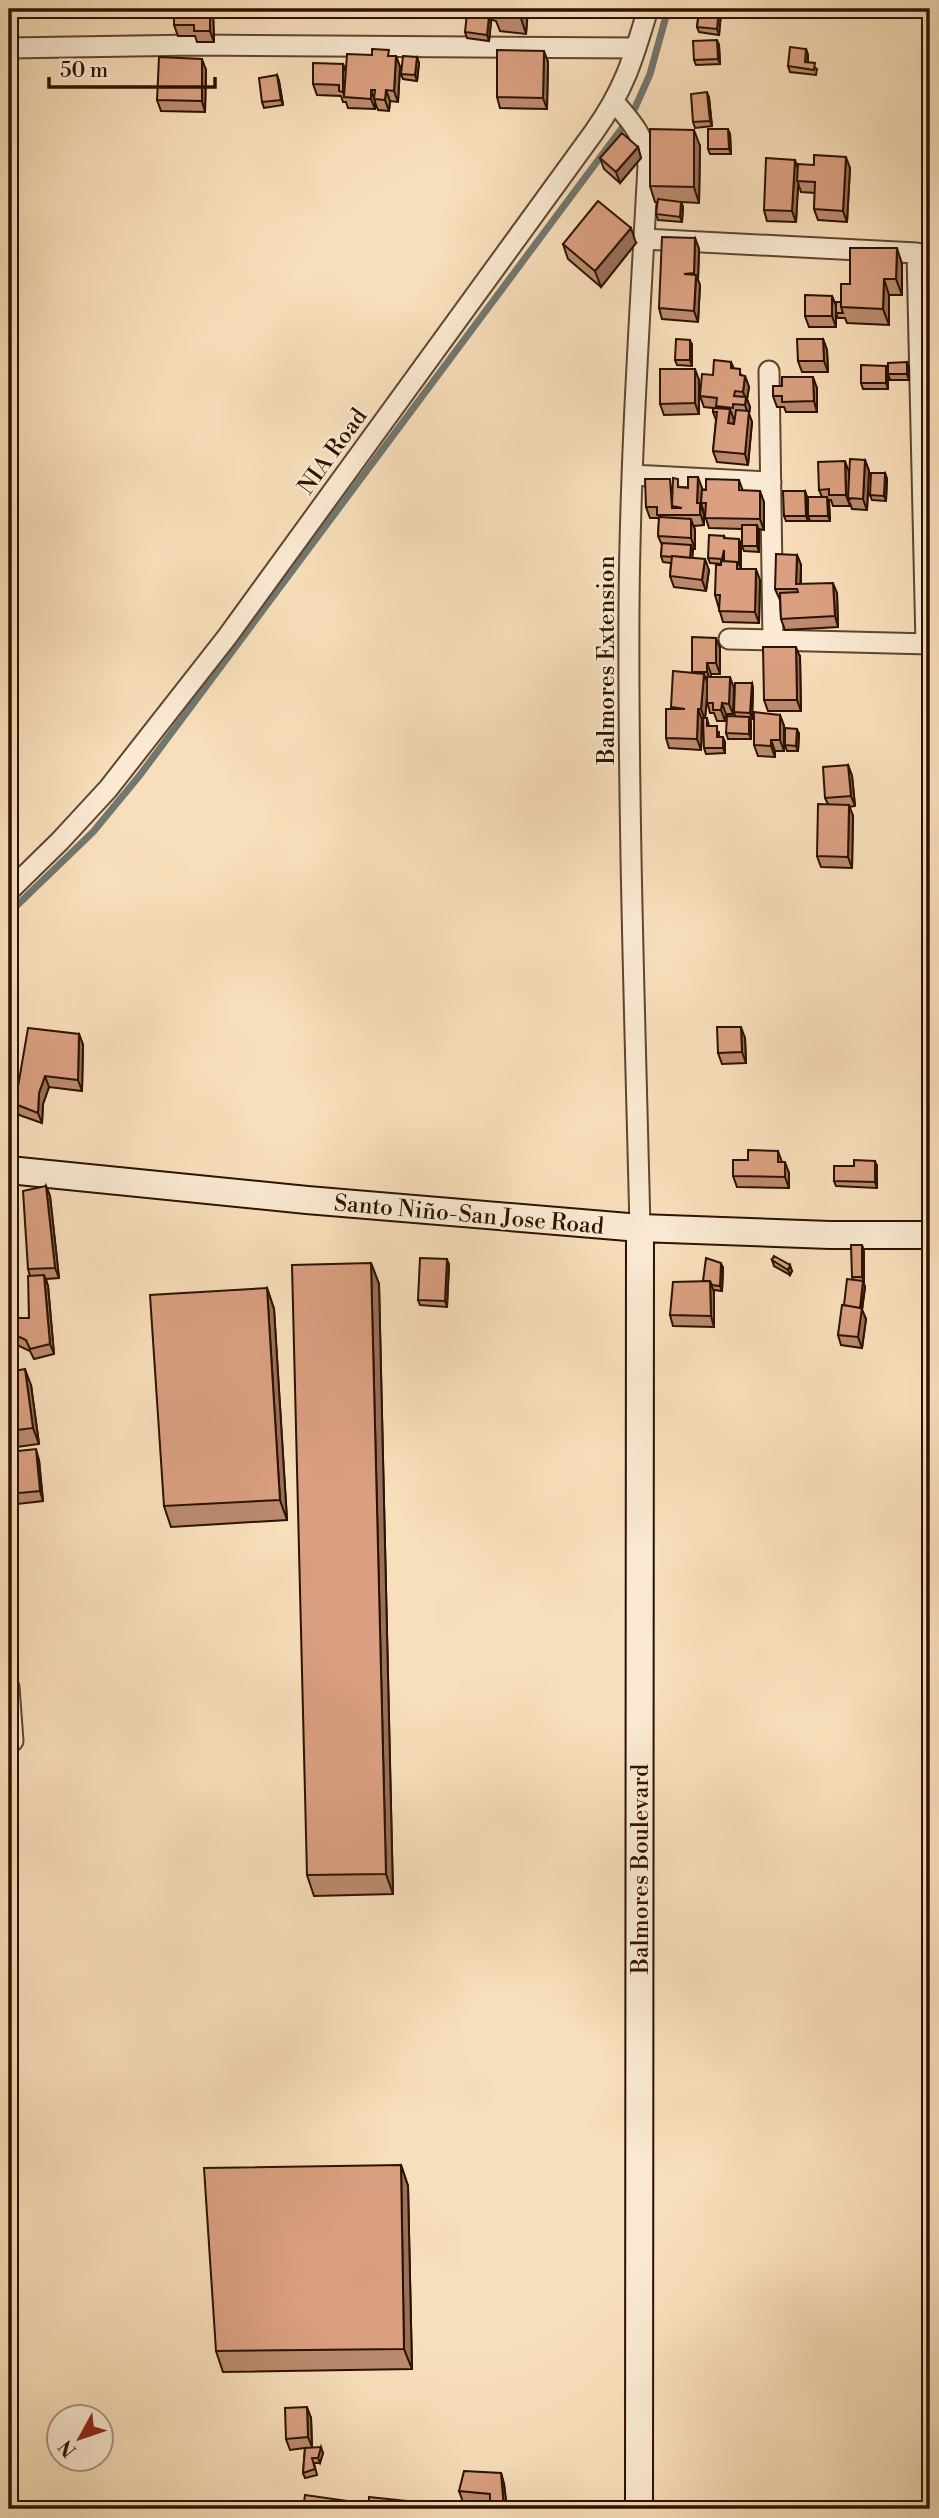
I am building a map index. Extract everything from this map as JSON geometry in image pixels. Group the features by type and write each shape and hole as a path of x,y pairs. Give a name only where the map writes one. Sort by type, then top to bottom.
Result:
{"main road":[{"name":"Santo Niño-San Jose Road","path":"9,1170 307,1200 640,1228 830,1235 930,1235"},
{"name":"Balmores Boulevard","path":"639,2509 640,1228"}],"street":[{"name":"NIA Road","path":"9,891 108,789 227,637 615,103 628,76 648,9"},
{"path":"9,48 196,45 636,48"},
{"name":"Balmores Extension","path":"615,103 641,136 647,151 648,166 632,475 629,754 640,1228"},
{"path":"644,239 917,253 928,644 729,639"},
{"path":"769,371 774,640"},
{"path":"632,475 771,482"},
{"path":"9,1688 13,1741"}],"building":[{"path":"174,9 210,9 210,31 194,31 194,25 174,25"},
{"path":"495,9 521,9 521,18 494,15"},
{"path":"692,9 719,9 717,29 697,27 699,13 692,12"},
{"path":"467,14 489,17 487,35 465,32"},
{"path":"717,40 718,59 694,60 693,41"},
{"path":"790,47 806,49 805,62 815,63 814,70 788,66"},
{"path":"372,49 389,50 388,56 396,56 394,91 386,90 385,100 374,99 375,90 371,90 371,99 344,97 347,54 372,55"},
{"path":"497,50 544,51 543,98 497,97"},
{"path":"403,56 417,57 415,75 401,74"},
{"path":"159,57 202,59 202,101 157,100"},
{"path":"313,63 343,64 343,92 339,91 339,85 313,84"},
{"path":"277,75 281,100 262,102 259,78"},
{"path":"707,92 710,121 693,122 691,94"},
{"path":"650,129 694,130 694,187 650,186"},
{"path":"708,129 728,129 729,149 708,149"},
{"path":"622,133 638,147 616,172 600,158"},
{"path":"814,155 846,157 843,211 814,209 815,182 797,181 798,164 814,165"},
{"path":"766,158 795,160 792,211 764,210"},
{"path":"658,199 681,202 680,217 656,214"},
{"path":"598,201 631,228 595,271 563,244"},
{"path":"662,237 695,238 694,273 684,274 696,275 694,311 659,308"},
{"path":"850,248 897,248 896,279 884,279 883,309 841,307 841,284 850,284"},
{"path":"926,250 930,250 930,276 924,276"},
{"path":"805,295 832,296 832,316 805,316"},
{"path":"836,302 841,302 843,313 836,313"},
{"path":"676,339 690,340 690,360 675,360"},
{"path":"797,339 823,339 824,361 798,361"},
{"path":"714,360 731,362 731,368 740,369 740,375 745,376 743,392 735,391 734,396 746,397 745,405 733,404 733,408 716,406 717,398 700,396 702,374 713,375"},
{"path":"907,362 907,374 888,374 888,363"},
{"path":"861,365 886,366 886,383 861,383"},
{"path":"660,369 695,369 695,403 660,404"},
{"path":"782,377 813,377 814,401 782,402 782,396 773,396 773,386 782,386"},
{"path":"713,408 730,409 728,423 734,424 736,410 749,411 745,454 713,451 717,412 713,412"},
{"path":"850,459 865,460 863,499 848,498"},
{"path":"845,461 846,495 829,495 829,489 819,490 818,462"},
{"path":"871,473 885,473 884,496 870,495"},
{"path":"688,477 698,477 697,503 700,503 700,515 657,515 657,507 646,507 645,479 670,479 672,508 682,508 672,506 673,478 678,479 678,487 688,488"},
{"path":"706,479 739,480 739,490 760,491 760,519 705,518 706,503 701,503 702,490 706,490"},
{"path":"783,491 805,491 806,516 784,516"},
{"path":"808,497 827,497 828,516 808,516"},
{"path":"659,517 691,519 691,538 658,536"},
{"path":"742,525 757,525 757,546 742,546"},
{"path":"709,535 739,539 739,564 724,561 724,550 722,559 708,558"},
{"path":"662,543 691,545 690,558 661,556"},
{"path":"776,554 797,555 796,584 833,583 835,616 781,619 780,593 798,592 797,589 775,589"},
{"path":"672,556 705,559 702,580 670,576"},
{"path":"721,561 737,562 737,569 756,569 755,612 719,611 720,595 715,595 716,565 721,565"},
{"path":"692,637 716,638 716,663 707,663 707,672 692,672"},
{"path":"763,647 796,647 797,700 764,700"},
{"path":"673,671 704,674 701,709 698,709 697,739 666,738 666,709 685,709 671,707"},
{"path":"707,677 730,677 729,704 722,703 721,710 713,710 713,703 707,703"},
{"path":"735,683 752,683 750,713 734,712"},
{"path":"754,712 780,715 780,740 771,740 771,746 754,745"},
{"path":"727,716 749,717 749,734 726,733"},
{"path":"703,718 707,718 707,726 717,726 717,737 723,737 723,748 704,748"},
{"path":"785,728 797,729 796,746 785,745"},
{"path":"848,765 851,796 825,798 823,767"},
{"path":"818,804 849,805 848,857 817,856"},
{"path":"717,1027 741,1027 742,1052 718,1053"},
{"path":"28,1028 79,1034 78,1080 45,1076 39,1093 38,1113 15,1104"},
{"path":"9,1040 12,1040 10,1074 9,1074"},
{"path":"748,1150 778,1151 778,1162 785,1162 785,1177 733,1176 733,1160 748,1160"},
{"path":"854,1160 875,1161 875,1182 834,1181 834,1166 854,1166"},
{"path":"46,1186 55,1268 28,1269 23,1191"},
{"path":"851,1245 862,1245 862,1277 852,1277"},
{"path":"774,1256 790,1265 788,1270 772,1260"},
{"path":"420,1258 447,1259 445,1301 418,1300"},
{"path":"706,1258 721,1263 720,1286 703,1281"},
{"path":"371,1263 386,1874 307,1875 292,1265"},
{"path":"44,1275 50,1344 30,1349 26,1340 13,1334 13,1318 29,1318 28,1276"},
{"path":"847,1279 863,1281 860,1308 844,1305"},
{"path":"710,1281 711,1316 670,1315 673,1282"},
{"path":"267,1288 280,1500 164,1506 150,1295"},
{"path":"842,1305 862,1308 858,1337 838,1335"},
{"path":"25,1369 33,1428 9,1431 9,1372"},
{"path":"36,1449 40,1491 9,1494 9,1452"},
{"path":"401,2165 404,2349 216,2351 204,2168"},
{"path":"307,2407 308,2437 286,2439 285,2408"},
{"path":"321,2447 318,2458 312,2458 315,2469 303,2473 305,2448"},
{"path":"464,2471 501,2473 504,2509 490,2509 490,2494 459,2491"},
{"path":"305,2495 348,2501 347,2509 303,2509"},
{"path":"369,2497 427,2503 425,2509 369,2509"}],"waterway":[{"path":"635,108 650,74 668,9"},
{"path":"9,913 93,832 140,775 622,128"}]}
